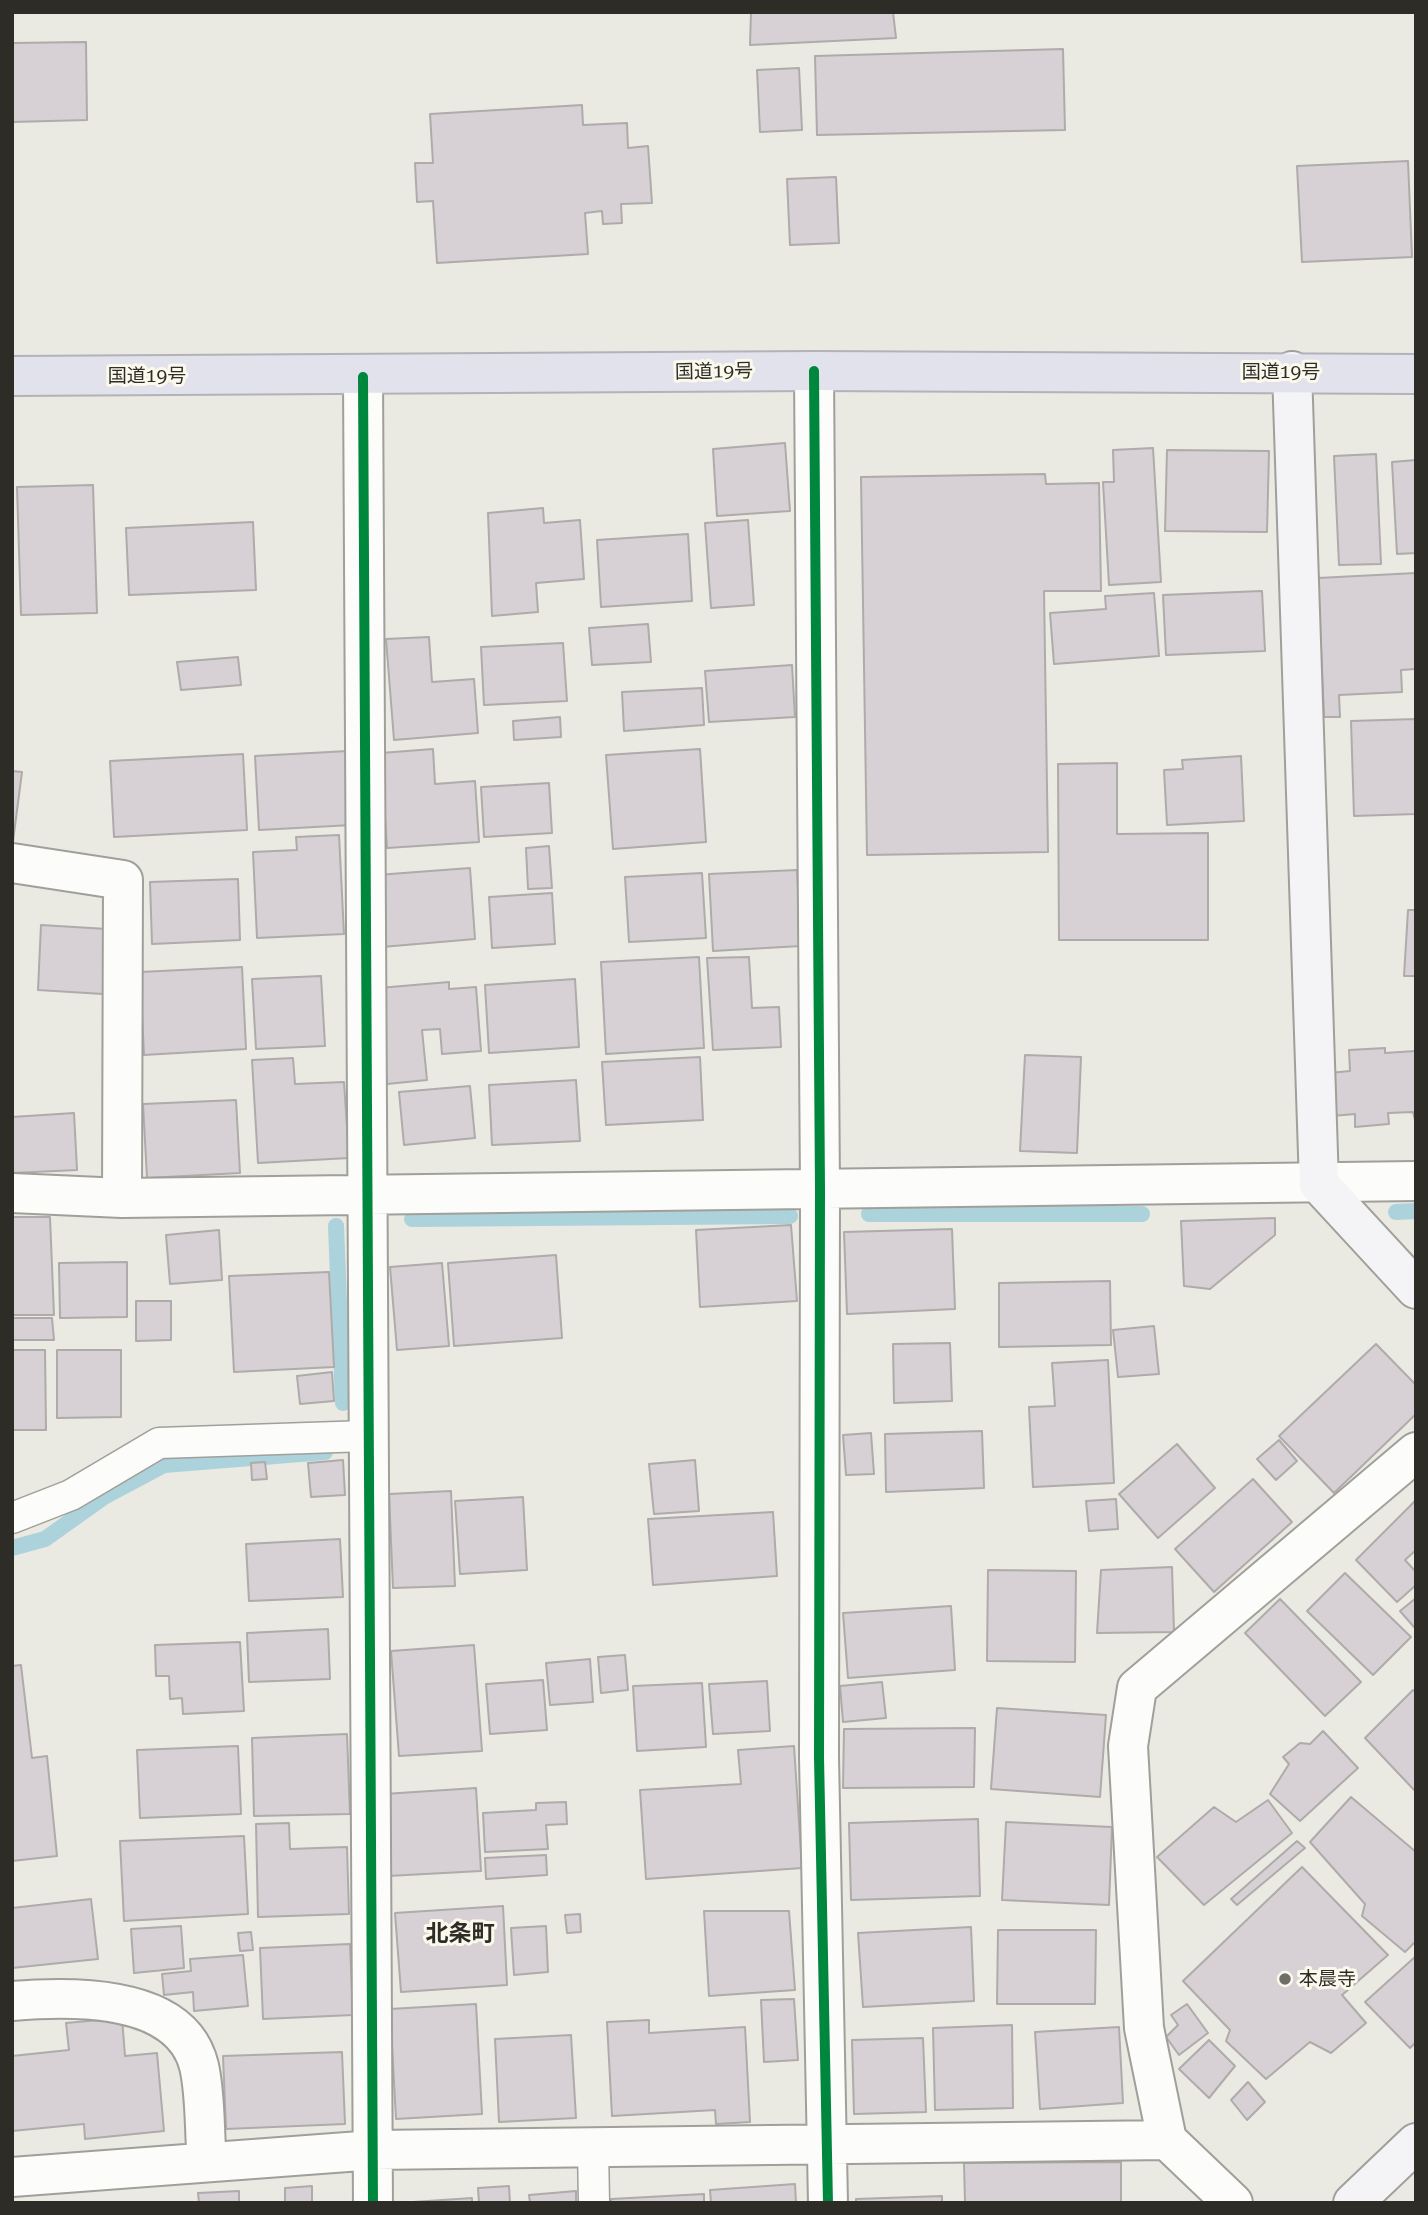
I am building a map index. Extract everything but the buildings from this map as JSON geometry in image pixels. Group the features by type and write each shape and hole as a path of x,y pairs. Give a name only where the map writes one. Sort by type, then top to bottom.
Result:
{"highway":[{"name":"国道19号","path":"12,376 363,377 814,371 1292,371 1416,374"}],"street":[{"path":"814,371 820,1190 819,1757 828,2203"},
{"path":"1292,371 1319,1184 1416,1289"},
{"path":"363,377 373,2203"},
{"path":"12,863 123,880 122,1199"},
{"path":"12,1193 122,1199 1416,1181"},
{"path":"1233,2203 1167,2140 1144,2028 1128,1746 1137,1688 1416,1452"},
{"path":"12,2001 100,2000 140,2010 180,2029 199,2064 207,2162"},
{"path":"12,2177 374,2150 1167,2140"},
{"path":"1353,2203 1416,2143"}],"lane":[{"path":"12,1518 71,1495 159,1443 367,1436"},
{"path":"593,2147 594,2203"}],"waterway":[{"path":"1396,1212 1416,1211"},
{"path":"869,1214 1142,1214"},
{"path":"412,1219 790,1216"},
{"path":"336,1226 343,1403"},
{"path":"12,1548 45,1539 104,1497 164,1465 325,1452"}],"cycle path":[{"path":"814,371 820,1190 819,1757 828,2203"},
{"path":"363,377 373,2203"}],"place":[{"name":"本晨寺","path":"1285,1979"}],"district":[{"name":"北条町","path":"460,1934"}]}
